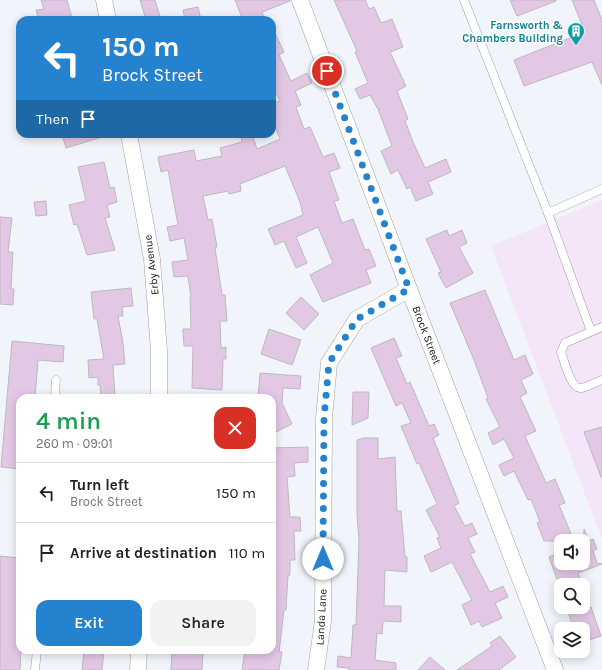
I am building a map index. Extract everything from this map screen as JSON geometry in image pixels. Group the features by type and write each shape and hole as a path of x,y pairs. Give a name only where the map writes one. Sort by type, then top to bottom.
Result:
{"street":[{"path":"104,0 107,16"},
{"name":"Brock Street","path":"300,0 555,670"},
{"name":"Erby Avenue","path":"130,138 152,259 159,351 159,394"},
{"name":"Landa Lane","path":"316,670 323,621 324,418 329,363 357,319 409,289"},
{"path":"138,670 139,654"}],"lane":[{"path":"464,0 548,213 592,331"},
{"path":"548,213 602,189"},
{"path":"602,327 565,343 560,352 572,383 576,387 580,389 602,380"},
{"path":"55,394 56,380"},
{"path":"36,670 37,654"}],"shaded area":[{"path":"602,200 602,539 491,246"}],"building":[{"path":"41,0 67,0 71,16 38,16 36,10 44,9"},
{"path":"140,0 155,0 160,16 145,16"},
{"path":"235,0 290,0 262,12 264,16 241,16"},
{"path":"334,0 365,0 369,9 374,7 381,23 392,19 403,47 390,52 406,86 397,91 408,119 405,121 413,142 425,168 446,159 451,172 428,182 433,194 416,201 410,187 407,189 398,170 391,174 381,151 392,146 378,109 370,95 360,99 355,89 368,83 355,52 357,51"},
{"name":"Farnsworth & Chambers Building","path":"510,0 556,0 556,1 517,16"},
{"name":"Farnsworth & Chambers Building","path":"572,0 594,0 602,20 602,85 592,62 524,86 514,60 585,32"},
{"path":"198,7 200,16 184,16 183,10"},
{"path":"276,35 284,52 279,55 291,81 307,73 312,83 295,91 301,105 296,107 304,129 310,127 323,157 334,153 340,168 329,172 339,200 334,201 342,223 353,219 365,250 369,249 376,266 366,270 371,283 323,302 310,275 333,263 318,227 296,237 307,263 296,268 284,241 275,245 268,229 303,215 300,202 285,166 240,184 241,191 229,194 228,191 203,196 208,220 212,219 217,247 215,248 222,295 225,295 227,321 220,321 221,348 226,347 226,359 223,359 222,390 192,388 193,346 184,346 183,329 191,329 191,297 188,276 174,277 172,262 188,260 184,238 170,241 167,227 178,225 168,170 161,172 158,157 194,150 196,161 222,156 220,148 242,142 241,138 253,138 257,149 280,139 276,129 276,102 280,101 276,92"},
{"path":"63,138 99,138 66,148"},
{"path":"104,162 110,188 114,187 117,202 107,205 110,217 105,218 115,250 87,255 77,224 74,225 69,205 86,201 78,167"},
{"path":"46,201 47,215 36,216 34,202"},
{"path":"0,217 12,218 8,252 13,252 11,289 14,289 13,305 0,304"},
{"path":"447,230 449,236 462,230 467,243 459,247 473,273 446,288 438,273 441,272 426,239"},
{"path":"131,288 133,306 122,307 123,316 118,316 125,364 113,365 115,394 101,394 100,385 98,385 98,377 89,378 88,360 104,359 97,319 94,319 91,292"},
{"path":"485,290 514,360 525,355 533,374 521,380 527,393 520,397 536,431 525,436 546,483 555,479 565,503 559,505 571,534 554,534 554,541 544,541 537,523 540,522 531,499 528,500 514,471 504,476 499,465 514,458 504,439 493,445 488,433 500,427 486,399 488,398 474,360 450,303"},
{"path":"301,297 319,314 304,330 286,313"},
{"path":"269,329 301,340 292,365 261,354"},
{"path":"394,338 402,356 396,358 407,384 410,382 429,426 434,424 439,435 433,438 459,503 454,506 465,526 472,523 477,534 468,538 475,552 470,554 490,592 503,586 508,597 495,603 502,618 482,627 479,621 471,625 462,605 472,600 452,562 431,572 424,556 441,548 437,538 440,537 426,510 437,504 419,463 417,464 401,426 411,423 402,403 396,406 371,348"},
{"path":"12,341 64,346 63,362 38,360 35,394 16,394 16,469 1,467"},
{"path":"260,373 301,376 300,389 283,388 282,403 292,424 276,432 276,394 258,394"},
{"path":"353,392 369,392 368,418 352,425"},
{"path":"602,427 602,477 601,477 584,432"},
{"path":"364,438 378,438 378,459 395,457 397,511 401,511 405,557 407,557 407,572 385,570 384,606 401,606 401,622 383,621 382,634 377,633 375,660 396,663 396,670 349,670 349,668 337,667 338,656 351,658 353,625 356,625 359,541 357,514 357,440"},
{"path":"308,447 308,462 294,463 295,476 287,477 290,517 300,517 301,531 294,531 295,560 290,560 286,610 284,610 279,652 282,652 279,670 242,670 244,654 276,654 276,448"},
{"path":"593,539 597,549 593,551 597,563 602,564 590,568 590,540"},
{"path":"554,555 554,570 586,570 578,573 580,578 557,578 549,557"},
{"path":"0,556 16,558 16,654 21,654 20,670 0,670"},
{"path":"591,607 601,636 590,640 590,622 571,622 569,614 590,614"},
{"path":"500,636 516,657 499,670 457,670 492,646 490,643"},
{"path":"84,654 104,654 102,670 82,670"},
{"path":"172,654 203,654 202,670 171,670"},
{"path":"430,657 445,670 418,670"}],"place":[{"name":"Farnsworth & Chambers Building","path":"576,46"}],"route":[{"path":"323,559 324,418 329,363 357,319 409,289 327,71"}]}
